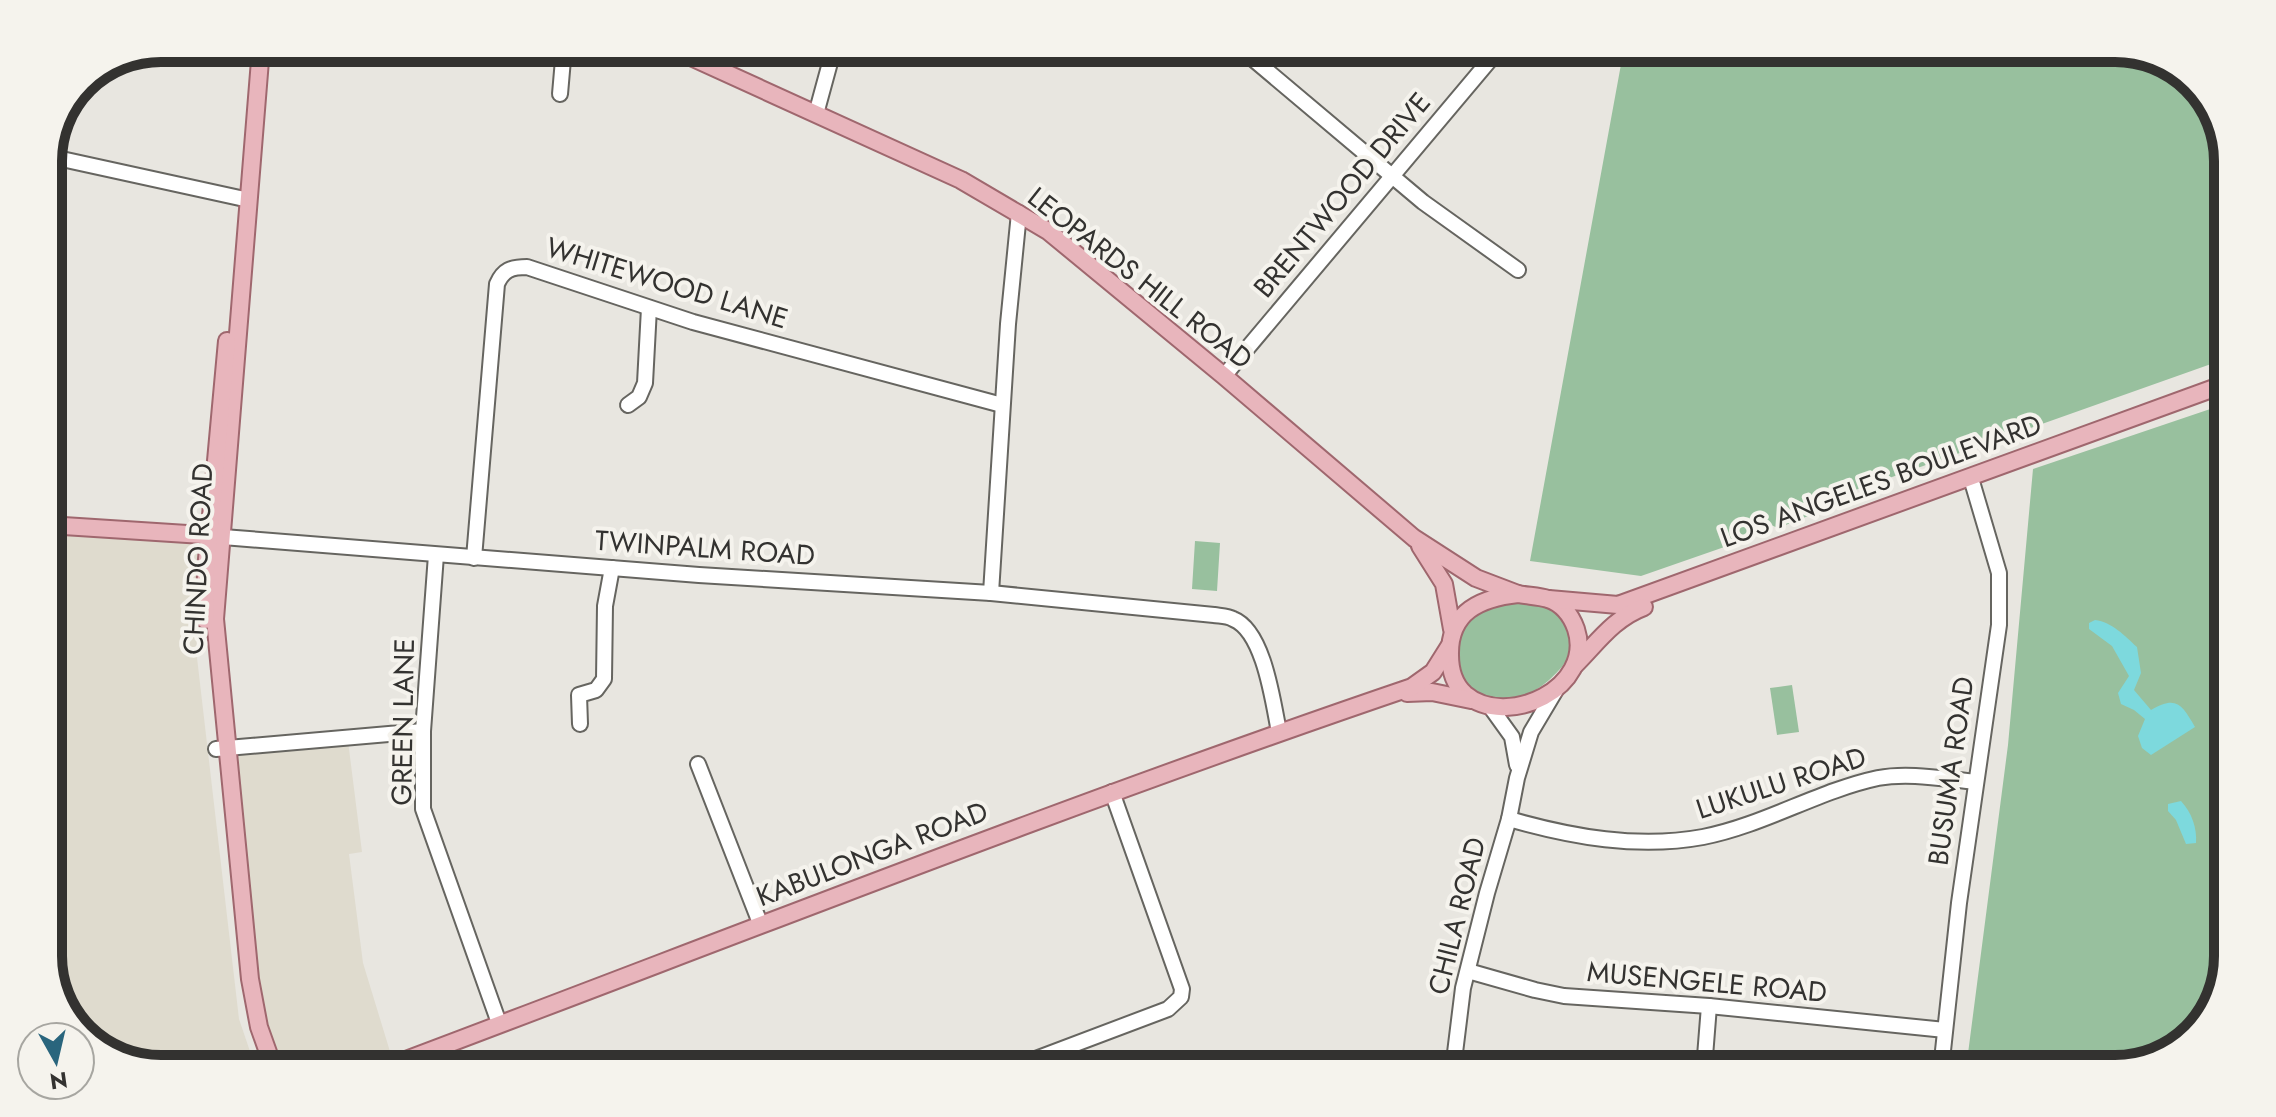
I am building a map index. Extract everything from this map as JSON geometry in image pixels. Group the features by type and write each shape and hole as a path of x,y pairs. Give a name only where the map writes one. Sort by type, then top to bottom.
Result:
{"main road":[{"name":"CHINDO ROAD","path":"244,200 250,62"},
{"name":"CHINDO ROAD","path":"259,62 244,200 217,536 215,619 221,748 240,982 246,1017 259,1055"},
{"name":"LEOPARDS HILL ROAD","path":"702,62 961,180 1048,231 1414,538 1476,578 1518,594"},
{"name":"LOS ANGELES BOULEVARD","path":"1549,599 1606,606 1623,603 2214,388"},
{"name":"LOS ANGELES BOULEVARD","path":"1575,665 1627,613 2214,397"},
{"name":"TWINPALM ROAD","path":"62,526 217,536"},
{"name":"LEOPARDS HILL ROAD","path":"1414,538 1444,584 1451,637"},
{"path":"1518,594 1549,599 1569,613 1579,639 1575,665 1556,689 1534,702 1516,706 1482,704 1463,691 1456,681 1450,659 1451,637 1476,605 1498,596 1518,594"},
{"name":"KABULONGA ROAD","path":"418,1055 1112,792 1412,687 1428,677 1451,637"},
{"name":"KABULONGA ROAD","path":"1384,696 1424,692 1482,704"},
{"name":"CHINDO ROAD","path":"221,748 250,979 259,1027 269,1055"}],"street":[{"path":"560,94 563,62"},
{"path":"816,114 830,62"},
{"path":"1256,62 1392,177 1518,270"},
{"name":"BRENTWOOD DRIVE","path":"1224,376 1488,62"},
{"path":"62,159 244,200"},
{"path":"991,593 1002,405 1019,213"},
{"name":"WHITEWOOD LANE","path":"474,558 495,298 500,277 507,270 527,267 649,308 1002,405"},
{"path":"628,405 639,397 645,383 649,308"},
{"name":"BUSUMA ROAD","path":"1942,1055 1959,903 1999,625 2001,585 1988,529 1973,485"},
{"name":"TWINPALM ROAD","path":"217,536 474,558 991,593 1233,619 1242,625 1260,653 1279,732"},
{"name":"GREEN LANE","path":"436,555 423,731 422,794 426,821 499,1023"},
{"path":"580,724 579,695 596,690 604,679 606,598 612,568"},
{"name":"CHILA ROAD","path":"1454,1055 1459,1009 1517,778 1531,732 1556,689"},
{"name":"CHILA ROAD","path":"1482,704 1512,737 1517,778"},
{"path":"221,748 423,731"},
{"path":"698,764 760,923"},
{"name":"LUKULU ROAD","path":"1509,819 1574,835 1661,842 1728,831 1879,778 1910,776 1976,782"},
{"path":"1046,1055 1168,1009 1181,997 1182,989 1112,792"},
{"name":"MUSENGELE ROAD","path":"1468,971 1564,996 1709,1006 1945,1030"},
{"path":"1705,1055 1709,1006"}],"shaded area":[{"path":"62,535 200,544 208,553 196,649 239,1019 251,1055 161,1055 129,1050 96,1030 96,1021 87,1021 67,988 62,962"},
{"path":"348,741 362,852 349,854 363,963 391,1055 271,1055 260,1027 231,756"}],"green space":[{"path":"1621,62 2115,62 2159,72 2180,87 2197,106 2209,129 2214,155 2214,363 1844,494 1846,501 1778,528 1771,525 1758,530 1756,536 1641,576 1530,561"},
{"path":"2214,408 2213,969 2204,1000 2189,1021 2164,1042 2140,1052 2115,1055 1968,1055 2008,745 2033,469"},
{"path":"1195,541 1220,543 1217,591 1192,589"},
{"path":"1515,601 1538,602 1566,616 1570,652 1548,681 1524,696 1501,700 1481,695 1466,684 1456,667 1454,648 1462,629 1480,611"},
{"path":"1792,685 1799,732 1777,735 1770,688"}],"water":[{"path":"2095,620 2113,627 2137,647 2141,673 2134,690 2151,710 2173,703 2182,708 2195,727 2151,755 2142,748 2138,736 2145,719 2121,704 2118,693 2129,676 2112,646 2089,629 2089,623"},
{"path":"2181,801 2193,821 2196,843 2186,844 2176,820 2168,811 2168,804"}]}
